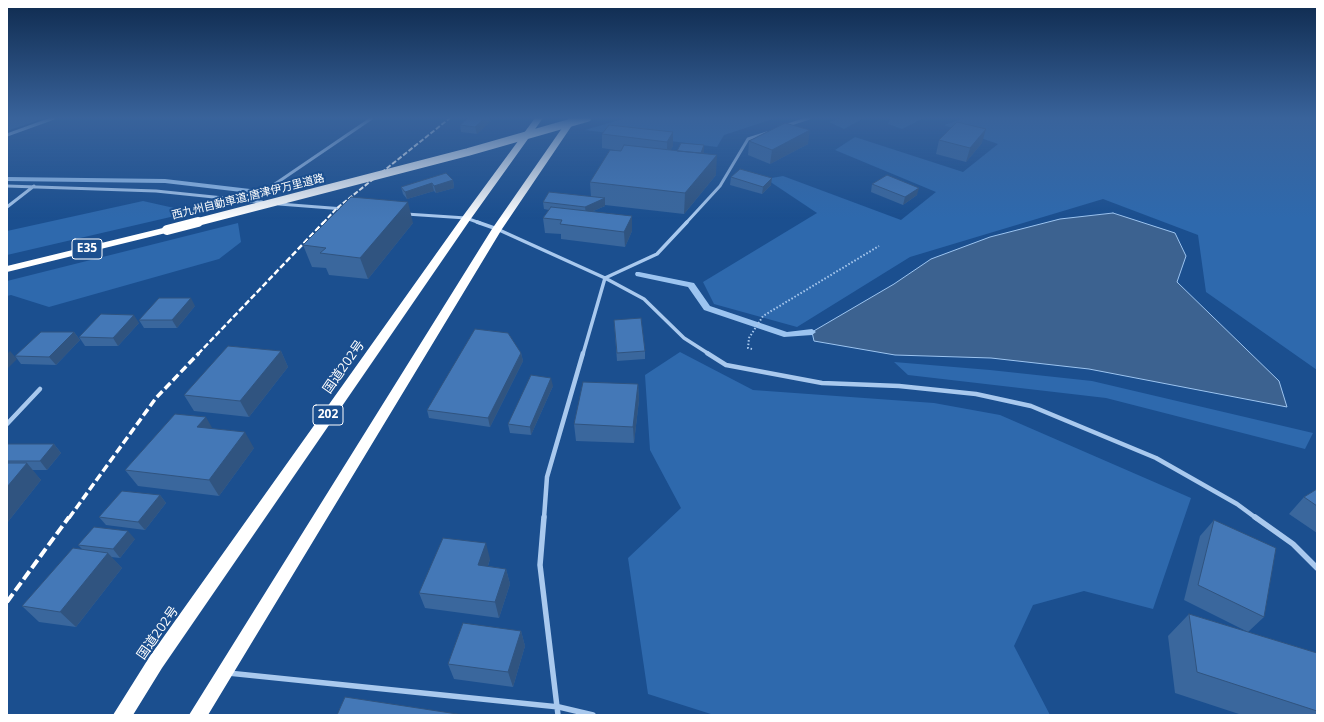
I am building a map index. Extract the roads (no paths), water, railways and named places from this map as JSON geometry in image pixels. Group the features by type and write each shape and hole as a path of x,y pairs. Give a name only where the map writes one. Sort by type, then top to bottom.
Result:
{"highway":[{"name":"西九州自動車道;唐津伊万里道路","path":"7,268 167,230 469,152"},
{"name":"国道202号","path":"122,715 156,662 466,218 514,152"},
{"path":"198,715 497,229 550,152"}],"street":[{"path":"250,202 323,152"},
{"path":"558,715 559,707 540,565 547,476 605,278 657,254 720,186 740,152"},
{"path":"7,186 156,191 250,202 352,210"},
{"path":"7,207 34,186"},
{"path":"398,213 466,218 497,229 605,278 644,299 684,338 726,365 822,383 899,386 976,394 1030,406 1156,458 1237,504 1293,544 1317,568"},
{"path":"7,424 40,389"},
{"path":"224,672 559,707 593,715"}],"waterway":[{"path":"7,179 165,181 250,191"},
{"path":"639,274 691,285 707,308 787,335 812,332"}],"railway":[{"path":"323,223 337,208 408,152"},
{"path":"198,354 324,222"},
{"path":"69,518 156,398 199,353"},
{"path":"7,602 69,517"}]}
